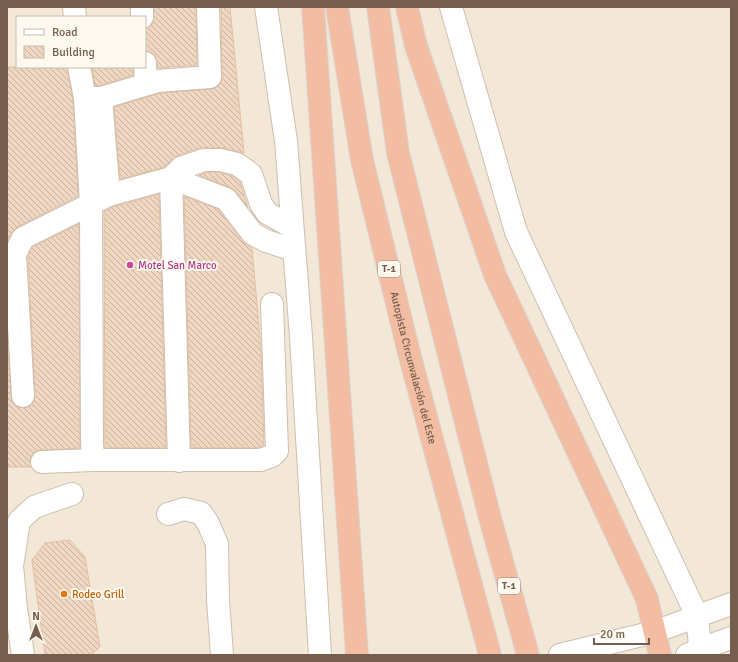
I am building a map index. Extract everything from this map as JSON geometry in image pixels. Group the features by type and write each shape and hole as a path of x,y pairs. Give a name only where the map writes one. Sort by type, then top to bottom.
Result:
{"highway":[{"path":"313,7 357,655"},
{"name":"Autopista Circunvalación del Este","path":"337,7 362,160 409,353 490,655"},
{"name":"T-1","path":"378,7 398,153 490,518 528,655"},
{"path":"407,7 416,46 495,275 646,599 660,655"}],"street":[{"path":"93,98 158,81 210,77 208,7"},
{"path":"266,7 286,141 302,353 320,655"},
{"path":"451,7 516,232 697,616 711,649"},
{"path":"79,68 93,98 100,199 92,442 93,460"},
{"path":"145,68 146,84"},
{"path":"22,396 15,254 23,238 100,199 170,178 181,168 204,160 220,160 237,164 251,174 261,204 267,213 292,227"},
{"path":"170,178 226,199 253,234 266,241 294,250"},
{"path":"170,178 179,461"},
{"path":"42,462 93,460 260,460 272,456 277,451 272,304"},
{"path":"23,655 12,566 19,521 34,507 72,494"},
{"path":"168,514 184,509 201,513 208,523 217,544 218,600 222,655"},
{"path":"560,655 654,632 731,604"}],"shaded area":[{"path":"7,7 731,7 731,655 7,655"}],"building":[{"path":"154,7 196,7 197,65 158,68 155,56 151,52 146,51 146,29 149,28 153,23"},
{"path":"221,7 230,7 244,153 223,148 200,148 177,156 164,167 120,179 114,107 160,93 211,89 217,87 221,82 222,77"},
{"path":"7,67 67,68 73,100 78,196 17,227 12,232 7,242"},
{"path":"92,68 133,68 133,75 95,86"},
{"path":"206,172 219,172 232,176 240,182 248,208 236,191 199,175"},
{"path":"159,194 166,448 105,448 104,212 113,207"},
{"path":"184,196 218,209 243,242 252,248 261,350 264,445 258,448 191,448"},
{"path":"79,224 80,448 36,451 31,456 31,467 7,467 7,334 12,402 18,407 24,408 30,406 34,401 35,396 28,257 32,247"},
{"name":"Rodeo Grill","path":"70,540 85,557 100,647 91,655 45,655 32,560 45,543"}],"place":[{"name":"Motel San Marco","path":"130,265"},
{"name":"Rodeo Grill","path":"64,594"}]}
